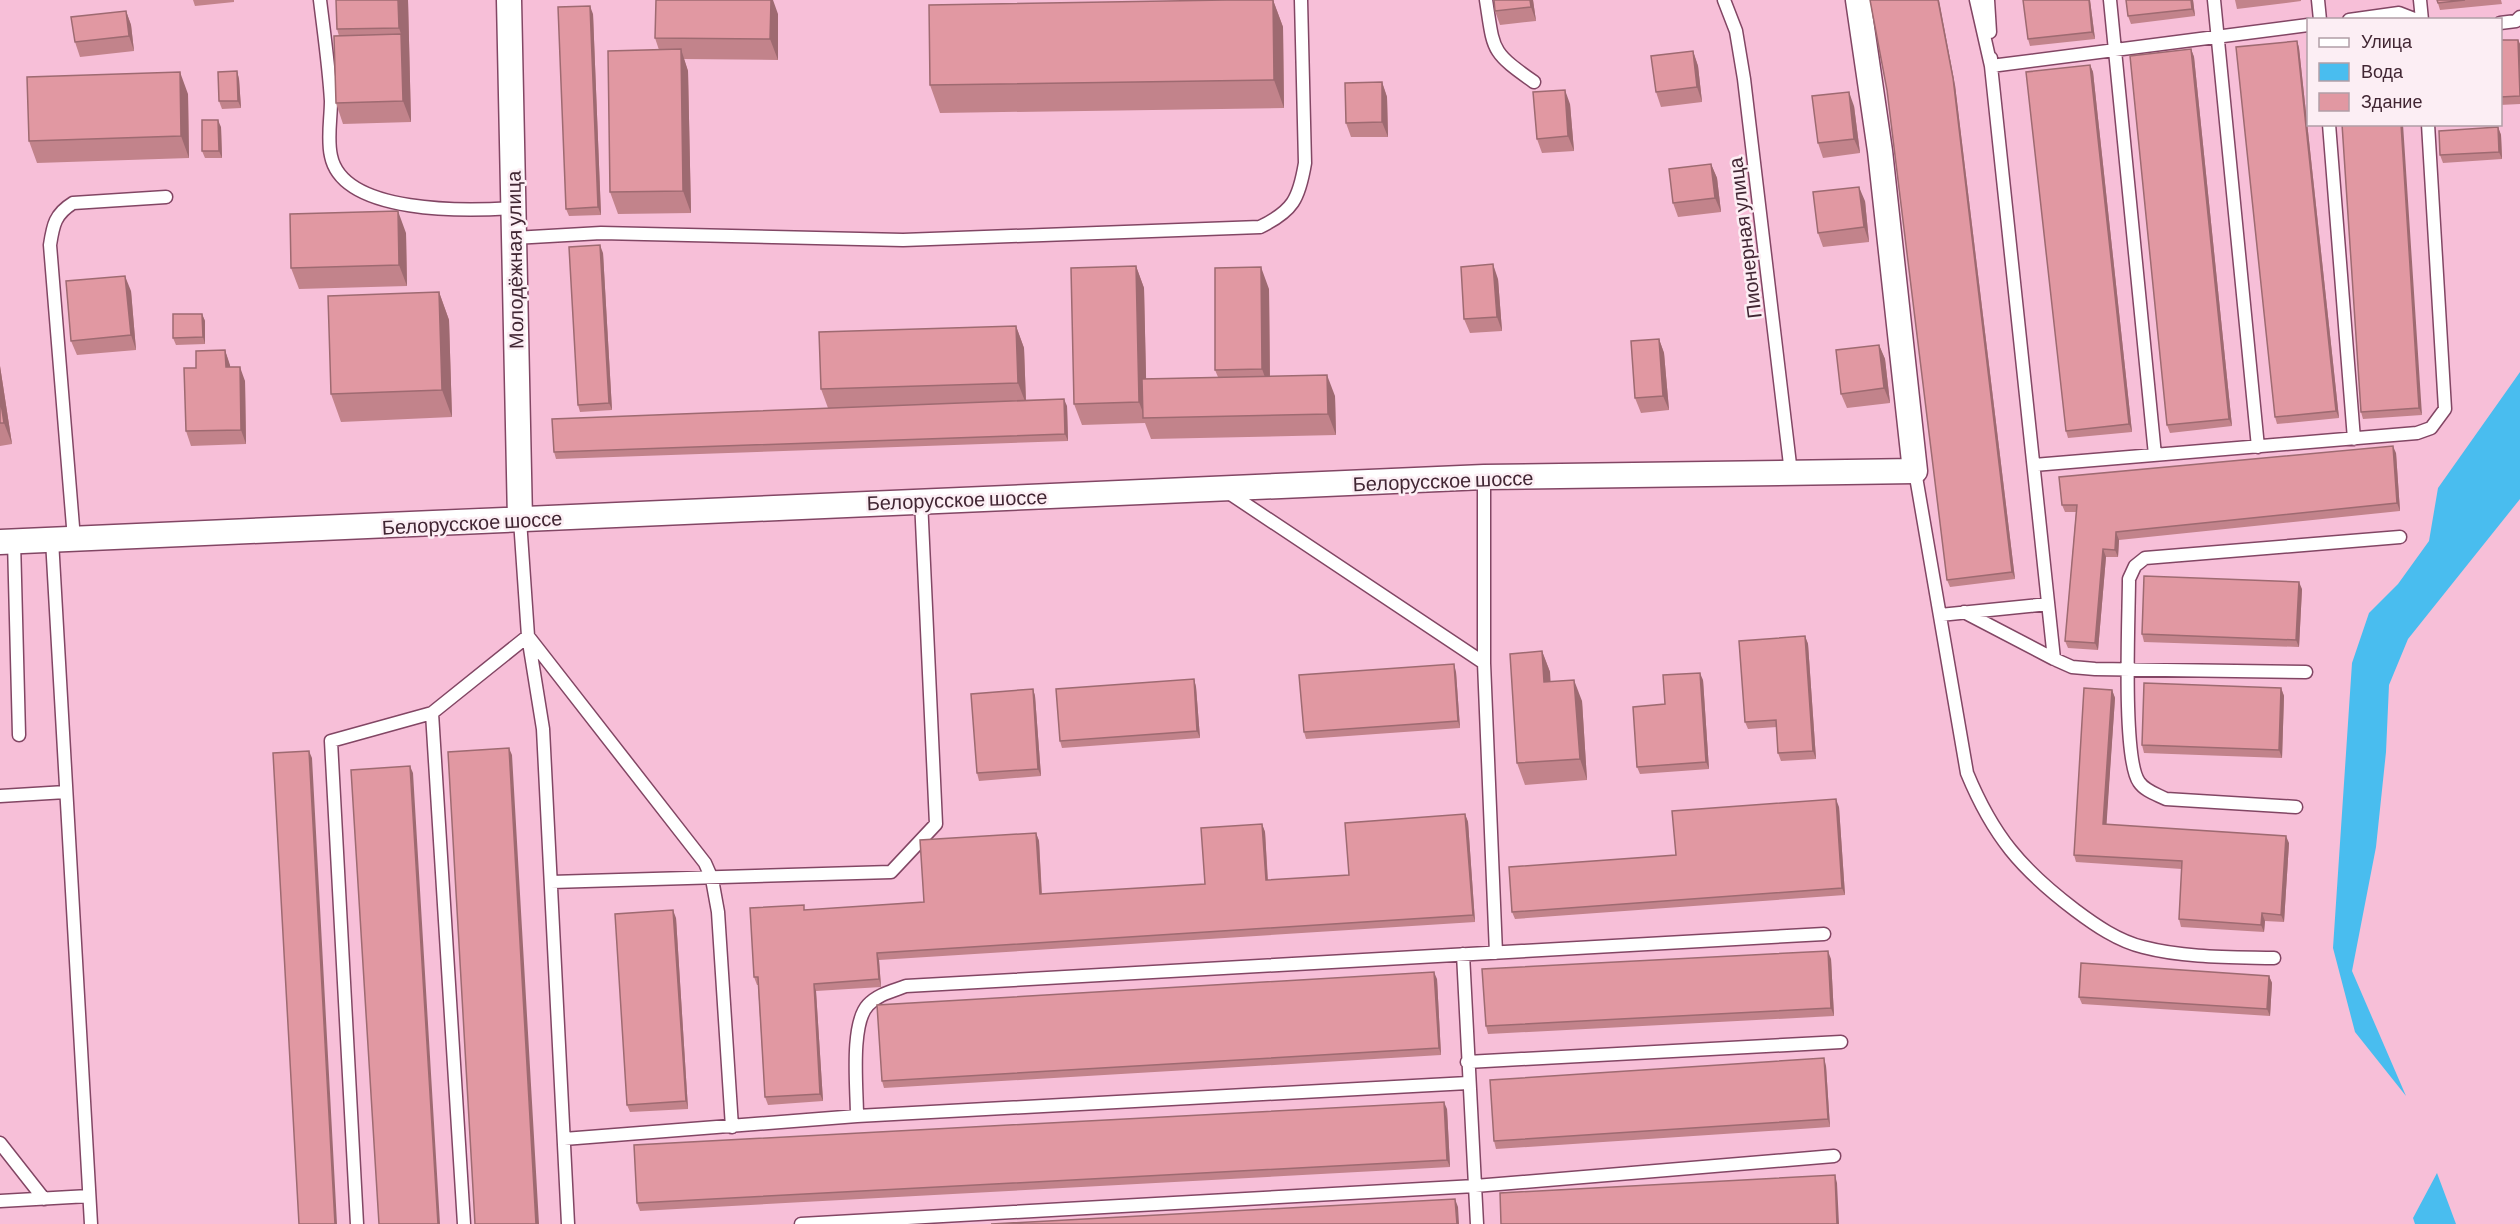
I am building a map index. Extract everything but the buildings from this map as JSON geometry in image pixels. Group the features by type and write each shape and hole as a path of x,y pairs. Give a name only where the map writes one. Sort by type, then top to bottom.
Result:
{"street":[{"name":"Молодёжная улица","path":"509,0 520,520"},
{"path":"1858,0 1880,152 1914,471"},
{"name":"Белорусское шоссе","path":"7,541 1484,477 1914,471"}],"lane":[{"path":"320,0 329,82 331,156 337,172 351,186 365,194 408,204 464,210 513,208"},
{"path":"514,238 601,233 903,240 1260,227 1280,217 1295,203 1302,182 1305,164 1301,0"},
{"path":"1486,0 1493,44 1503,60 1534,82"},
{"name":"Пионерная улица","path":"1724,0 1736,31 1744,79 1791,473"},
{"path":"1976,0 1991,66"},
{"path":"1988,0 1991,66 2054,659"},
{"path":"2110,0 2155,455"},
{"path":"2214,0 2258,447"},
{"path":"2319,0 2320,18"},
{"path":"2420,0 2422,18"},
{"path":"2363,18 2399,13 2412,18"},
{"path":"2502,23 2516,21 2520,17"},
{"path":"1991,66 2307,25"},
{"path":"2329,126 2354,439"},
{"path":"2034,465 2354,439 2417,433 2431,428 2445,409 2428,126"},
{"path":"91,1224 66,792 63,540 51,245 53,224 60,211 73,203 166,198"},
{"path":"1914,471 1967,773 1980,805 2006,846 2037,882 2097,927 2140,946 2180,955 2274,958"},
{"path":"1484,477 1484,663 1496,953"},
{"path":"1222,489 1484,663"},
{"path":"551,882 891,872 936,824 921,500"},
{"path":"520,520 528,636 543,729 568,1224"},
{"path":"2296,807 2166,799 2149,792 2138,781 2132,763 2127,670 2129,579 2135,566 2145,558 2400,537"},
{"path":"7,541 19,735"},
{"path":"1940,615 2049,604"},
{"path":"1964,612 2072,667 2127,670 2306,672"},
{"path":"528,636 705,863 712,879 718,912 732,1127"},
{"path":"357,1224 331,741 432,713 528,636"},
{"path":"432,713 464,1224"},
{"path":"0,795 66,792"},
{"path":"857,1116 858,1022 867,1005 880,995 906,986 1824,934"},
{"path":"1463,954 1477,1224"},
{"path":"1467,1062 1841,1042"},
{"path":"564,1139 857,1116 1468,1083"},
{"path":"0,1143 44,1199"},
{"path":"801,1224 1475,1186 1834,1156"},
{"path":"0,1201 89,1196"}],"water":[{"path":"2520,372 2520,499 2408,639 2389,685 2386,752 2376,847 2352,971 2406,1096 2355,1032 2333,948 2352,663 2369,613 2398,584 2429,541 2438,488"},
{"path":"2437,1173 2456,1224 2415,1224 2413,1218"}]}
